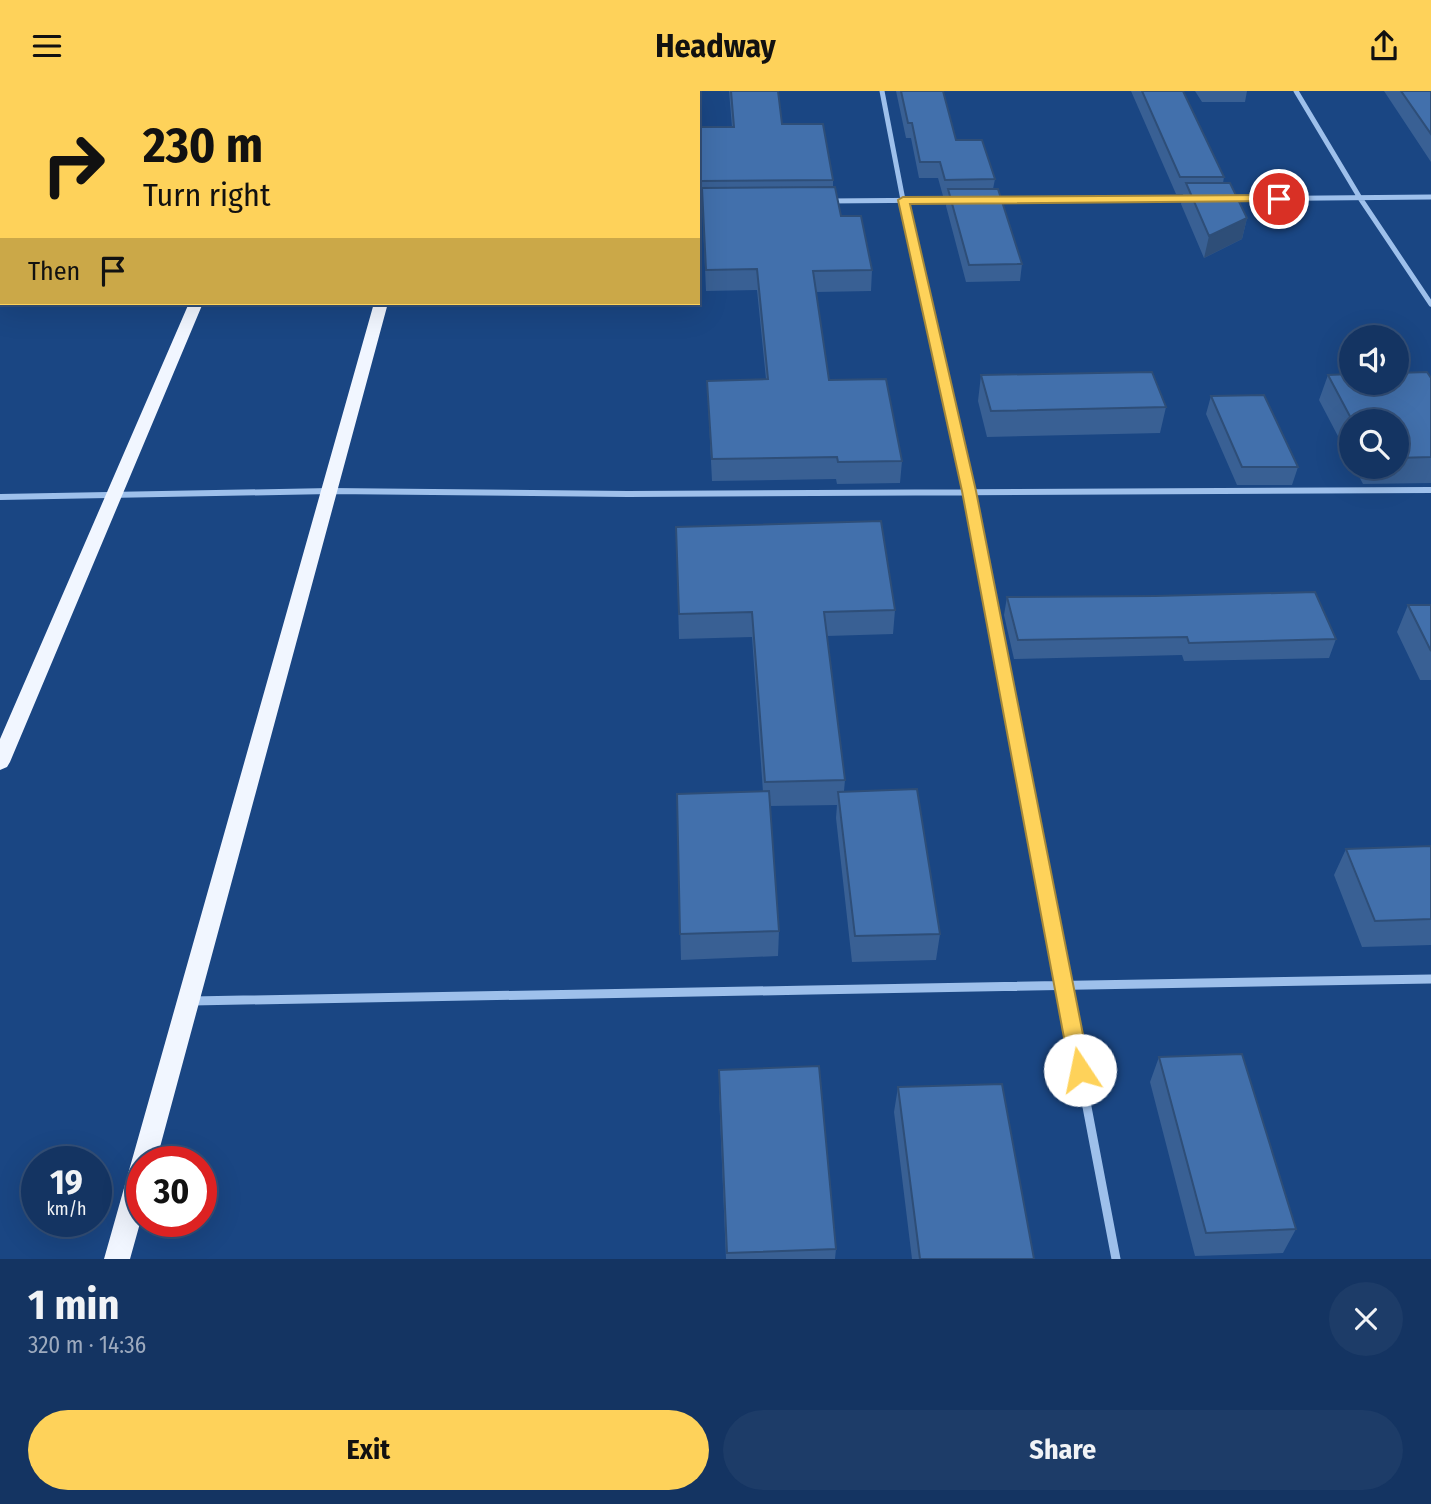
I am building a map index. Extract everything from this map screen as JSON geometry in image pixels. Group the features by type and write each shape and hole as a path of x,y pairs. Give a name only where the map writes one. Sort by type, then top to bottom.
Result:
{"highway":[{"path":"0,762 194,305"},
{"path":"148,1146 380,305"},
{"path":"117,1259 126,1226"}],"street":[{"path":"883,91 903,200 969,491 1116,1259"},
{"path":"1296,91 1360,198 1431,304"},
{"path":"1222,199 1431,197"},
{"path":"986,200 1194,199"},
{"path":"821,201 958,200"},
{"path":"0,496 330,491 628,494 1431,490"},
{"path":"188,1001 612,991 1065,988 1431,979"}],"building":[{"path":"731,91 778,91 782,124 823,124 833,180 701,181 700,127 734,127"},
{"path":"901,91 943,91 956,140 982,140 995,179 945,180 940,162 920,162 912,123 908,123"},
{"path":"1142,91 1183,91 1224,177 1180,177"},
{"path":"1401,91 1431,91 1431,134"},
{"path":"1186,183 1230,183 1247,218 1209,236"},
{"path":"835,187 841,216 861,216 872,270 813,271 829,380 886,379 902,461 838,462 837,457 712,459 707,381 768,379 757,269 706,270 702,188"},
{"path":"948,189 998,189 1022,264 969,265"},
{"path":"1152,372 1166,407 991,411 981,375"},
{"path":"1427,372 1431,378 1431,457 1409,458 1409,409 1346,409 1328,375 1339,375 1339,395 1409,395 1409,373"},
{"path":"1264,395 1298,467 1242,467 1211,396"},
{"path":"881,521 895,610 824,612 845,780 765,782 752,612 679,614 676,527"},
{"path":"1315,592 1336,639 1189,643 1187,637 1018,640 1007,597 1155,596"},
{"path":"1408,605 1431,605 1431,651"},
{"path":"917,789 940,934 855,936 838,792"},
{"path":"769,791 779,931 680,934 677,794"},
{"path":"1431,846 1431,919 1375,921 1346,849"},
{"path":"1242,1054 1296,1229 1206,1233 1159,1057"},
{"path":"819,1066 836,1249 727,1253 719,1070"},
{"path":"1002,1084 1034,1259 920,1259 898,1087"}],"route":[{"path":"1080,1070 969,491 903,200 1279,199"}]}
